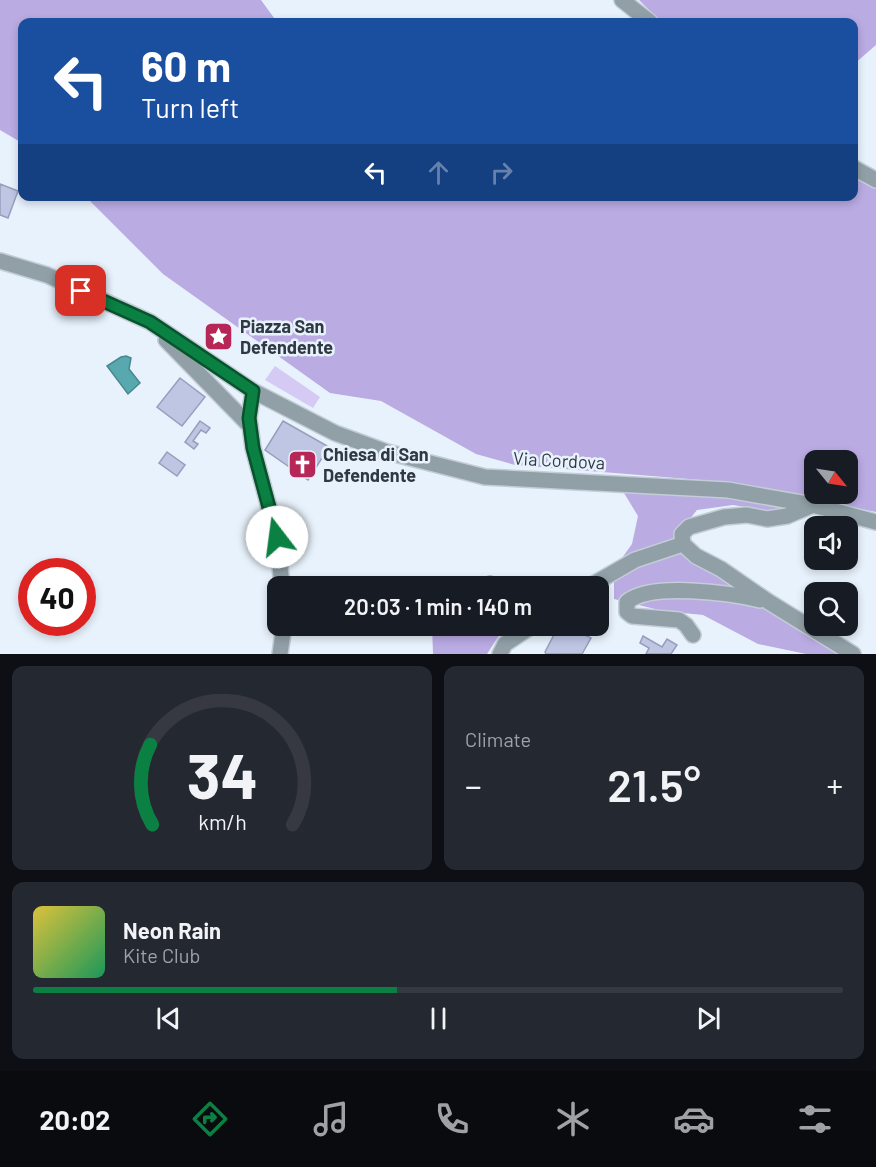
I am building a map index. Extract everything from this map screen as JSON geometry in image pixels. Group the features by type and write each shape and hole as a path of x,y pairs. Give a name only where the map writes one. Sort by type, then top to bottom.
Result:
{"street":[{"path":"621,0 645,18"},
{"path":"858,170 876,180"},
{"path":"0,261 46,276 150,322 191,368 233,406 250,426"},
{"name":"Via Cordova","path":"150,322 253,391 335,433 387,452 485,477 728,490 813,505 876,522"},
{"path":"253,391 249,418 253,448 277,537 281,576"},
{"path":"813,505 787,516 766,519 747,514 707,521 688,527 682,534 682,544 696,556 721,569 853,654"},
{"path":"607,576 635,560 682,544"},
{"path":"693,635 679,620 632,616 627,612 627,602 644,593 687,591 731,593 769,602"},
{"path":"280,654 283,636"},
{"path":"500,654 505,644 517,636"}],"shaded area":[{"path":"0,0 261,0 274,18 18,18 18,141 0,130"},
{"path":"639,0 876,0 876,45 858,61 858,18 657,18"},
{"path":"858,174 876,184 876,512 836,504 858,504 858,450 804,450 804,498 726,482 515,465 476,454 381,401 330,393 163,274 90,201 858,201"},
{"path":"275,366 320,397 313,408 265,380"},
{"path":"624,493 727,494 787,507 777,512 733,505 697,510 685,525 679,539 804,625 804,636 820,636 846,654 806,654 758,644 703,615 663,611 614,599 614,577 622,558 632,544 638,516"},
{"path":"432,636 499,636 487,654 433,654"}],"water":[{"path":"126,356 131,358 129,369 140,383 128,394 107,366"}],"building":[{"path":"0,184 18,191 8,218 0,215"},
{"path":"180,378 205,397 182,426 157,407"},
{"path":"200,421 210,428 206,433 201,430 193,441 198,444 194,449 185,442"},
{"name":"Chiesa di San Defendente","path":"283,421 329,447 308,480 265,450"},
{"path":"167,452 185,465 177,476 159,463"},
{"path":"553,636 591,638 582,654 546,654"},
{"path":"643,636 662,647 667,639 677,645 671,654 646,654 649,648 640,643"}],"place":[{"name":"Piazza San Defendente","path":"219,337"},
{"name":"Chiesa di San Defendente","path":"302,465"}],"route":[{"path":"81,291 150,322 253,391 249,418 253,448 277,537"}]}
